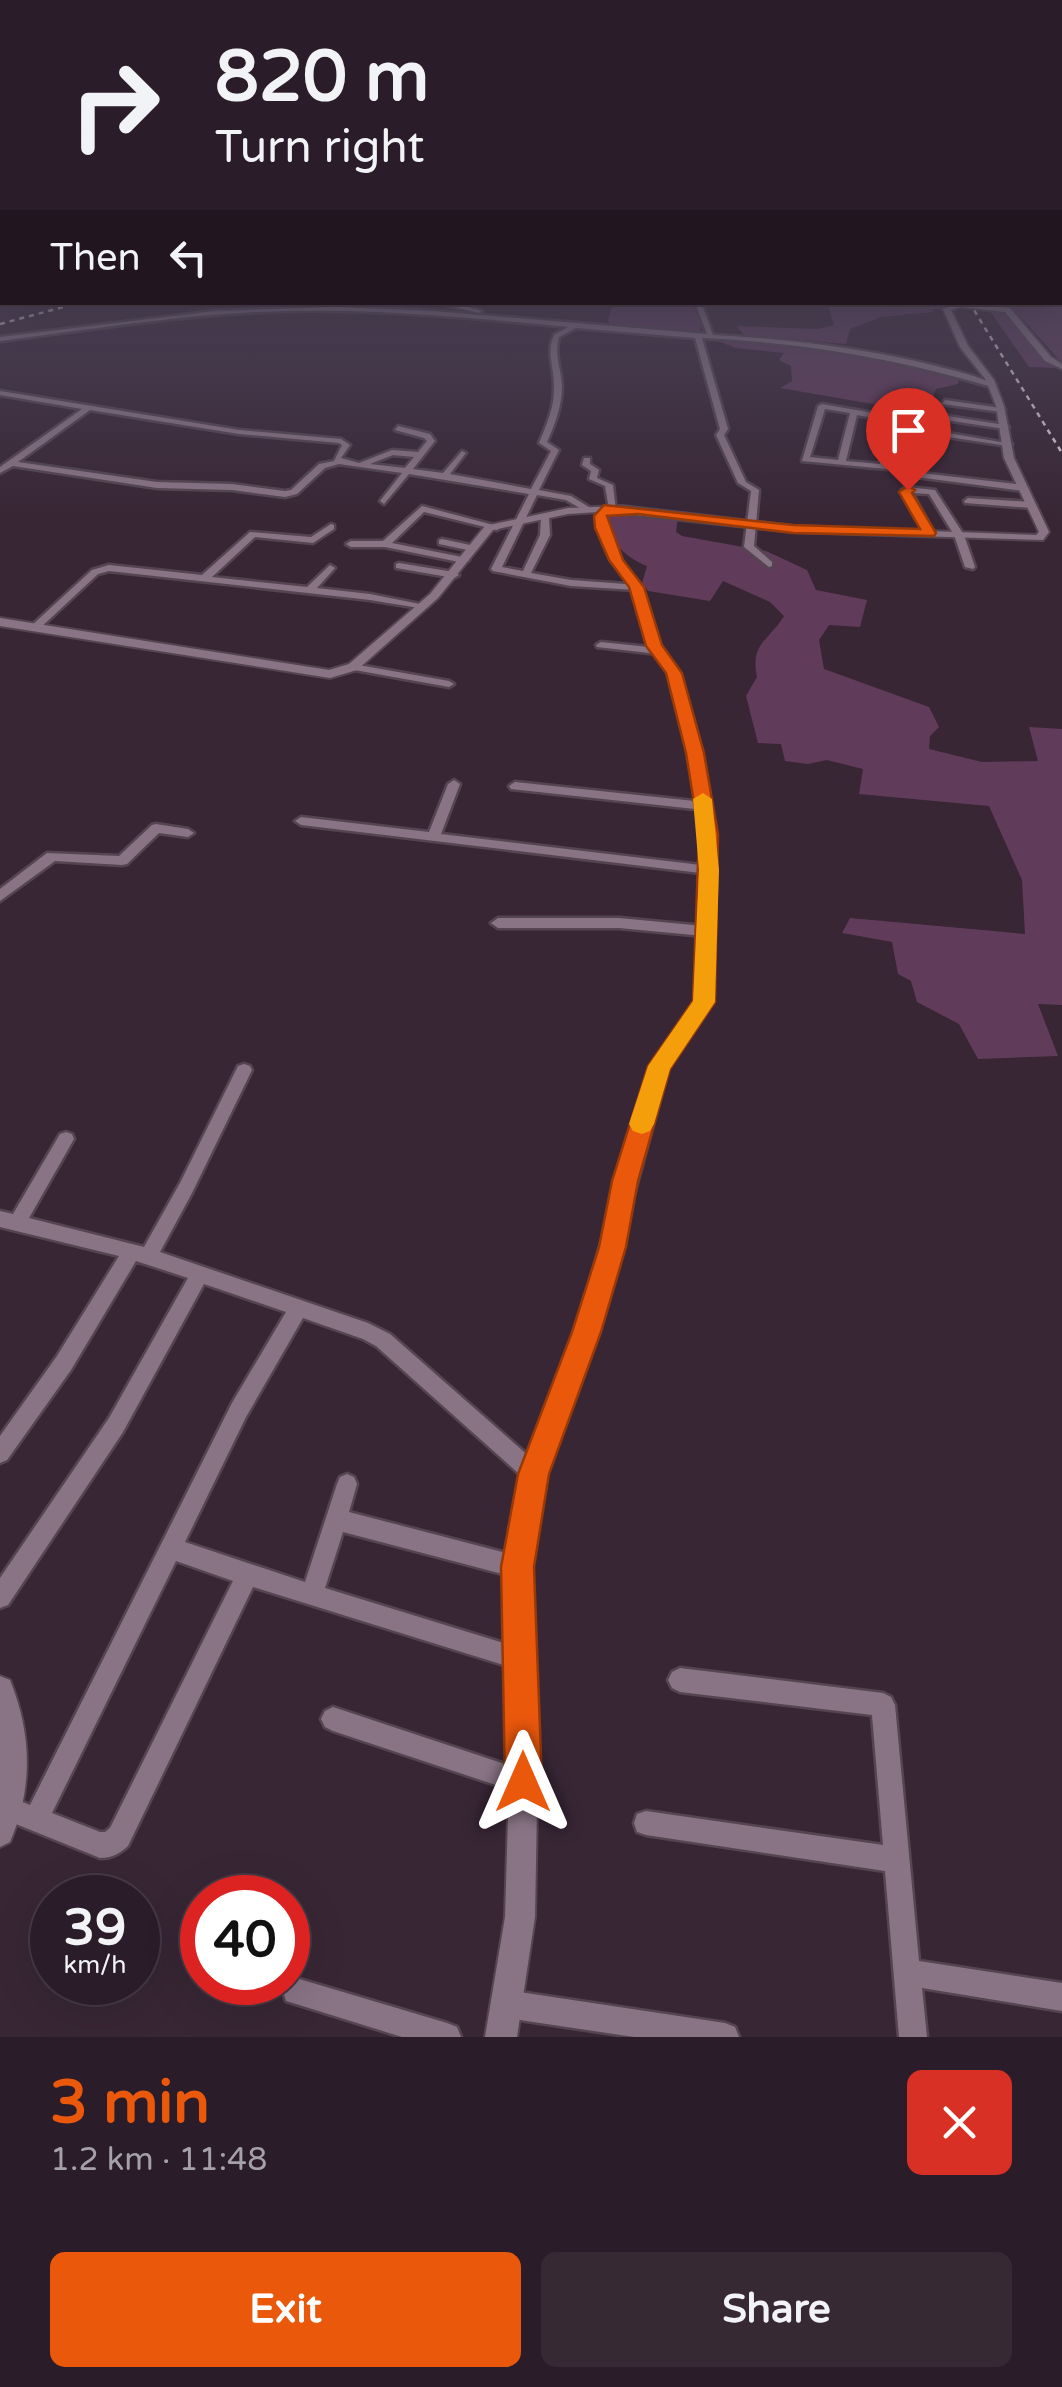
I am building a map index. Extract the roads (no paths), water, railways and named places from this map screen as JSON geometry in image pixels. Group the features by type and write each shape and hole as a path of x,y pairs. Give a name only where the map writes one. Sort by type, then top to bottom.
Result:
{"street":[{"path":"0,339 92,327"},
{"path":"573,327 556,336 550,354 558,380 558,404 543,443 555,450 496,569 525,576 636,587"},
{"path":"574,327 698,334 709,331"},
{"path":"659,327 866,350 923,362 992,385"},
{"path":"708,327 709,331"},
{"path":"11,463 157,485 232,487 285,494 294,492 322,466 338,462 446,476 572,499 602,509 752,525 1040,538 1044,532 1009,458 1005,427 992,385 954,327"},
{"path":"1021,327 1048,359 1062,367"},
{"path":"698,334 724,429 720,434 742,483 756,490 750,516 750,550 769,564"},
{"path":"0,393 239,432 341,441 346,445 338,462"},
{"path":"945,402 1005,427"},
{"path":"822,406 893,419 892,426 884,467 804,459 822,406"},
{"path":"0,471 88,408"},
{"path":"842,462 854,412"},
{"path":"922,414 1005,427"},
{"path":"892,426 1005,427"},
{"path":"384,501 431,438 398,428"},
{"path":"361,465 392,452 419,455"},
{"path":"446,476 462,454"},
{"path":"500,2037 520,1918 523,1782 518,1567 533,1474 586,1332 660,1066 704,1002 709,870 704,806 674,673 658,651 636,587 616,560 602,528 602,509 610,485 593,479 595,470 586,464 587,460"},
{"path":"904,473 1028,497"},
{"path":"929,533 906,490 932,492 959,535 970,568"},
{"path":"968,501 1028,497"},
{"path":"385,544 422,509 498,527"},
{"path":"0,622 304,673 330,674 353,667 454,575 482,533 544,517 602,509"},
{"path":"525,576 546,535 544,517"},
{"path":"206,577 253,534 313,540 331,527"},
{"path":"442,542 472,548"},
{"path":"351,544 385,544 464,560"},
{"path":"399,566 454,575"},
{"path":"35,627 101,568 206,577 420,606"},
{"path":"310,590 330,568"},
{"path":"600,645 658,651"},
{"path":"353,667 450,684"},
{"path":"434,835 454,784"},
{"path":"515,786 704,806"},
{"path":"301,821 709,870"},
{"path":"0,896 52,856 122,861 156,828 188,833"},
{"path":"498,923 619,923 704,931"},
{"path":"0,1453 186,1188 244,1070"},
{"path":"66,1139 8,1221 140,1253 383,1340 533,1474"},
{"path":"0,1597 116,1425 200,1274"},
{"path":"10,1822 173,1549 239,1410 298,1310"},
{"path":"312,1596 347,1484"},
{"path":"336,1519 518,1567"},
{"path":"173,1549 520,1660"},
{"path":"10,1822 100,1845 110,1845 119,1837 248,1576"},
{"path":"680,1680 882,1705 913,2037"},
{"path":"0,1690 10,1719 16,1777 10,1822"},
{"path":"333,1720 523,1782"},
{"path":"646,1823 896,1860"},
{"path":"907,1972 1062,1997"},
{"path":"310,1995 448,2037"},
{"path":"506,2004 631,2030 725,2037"}],"railway":[{"path":"984,327 1062,453"}]}
